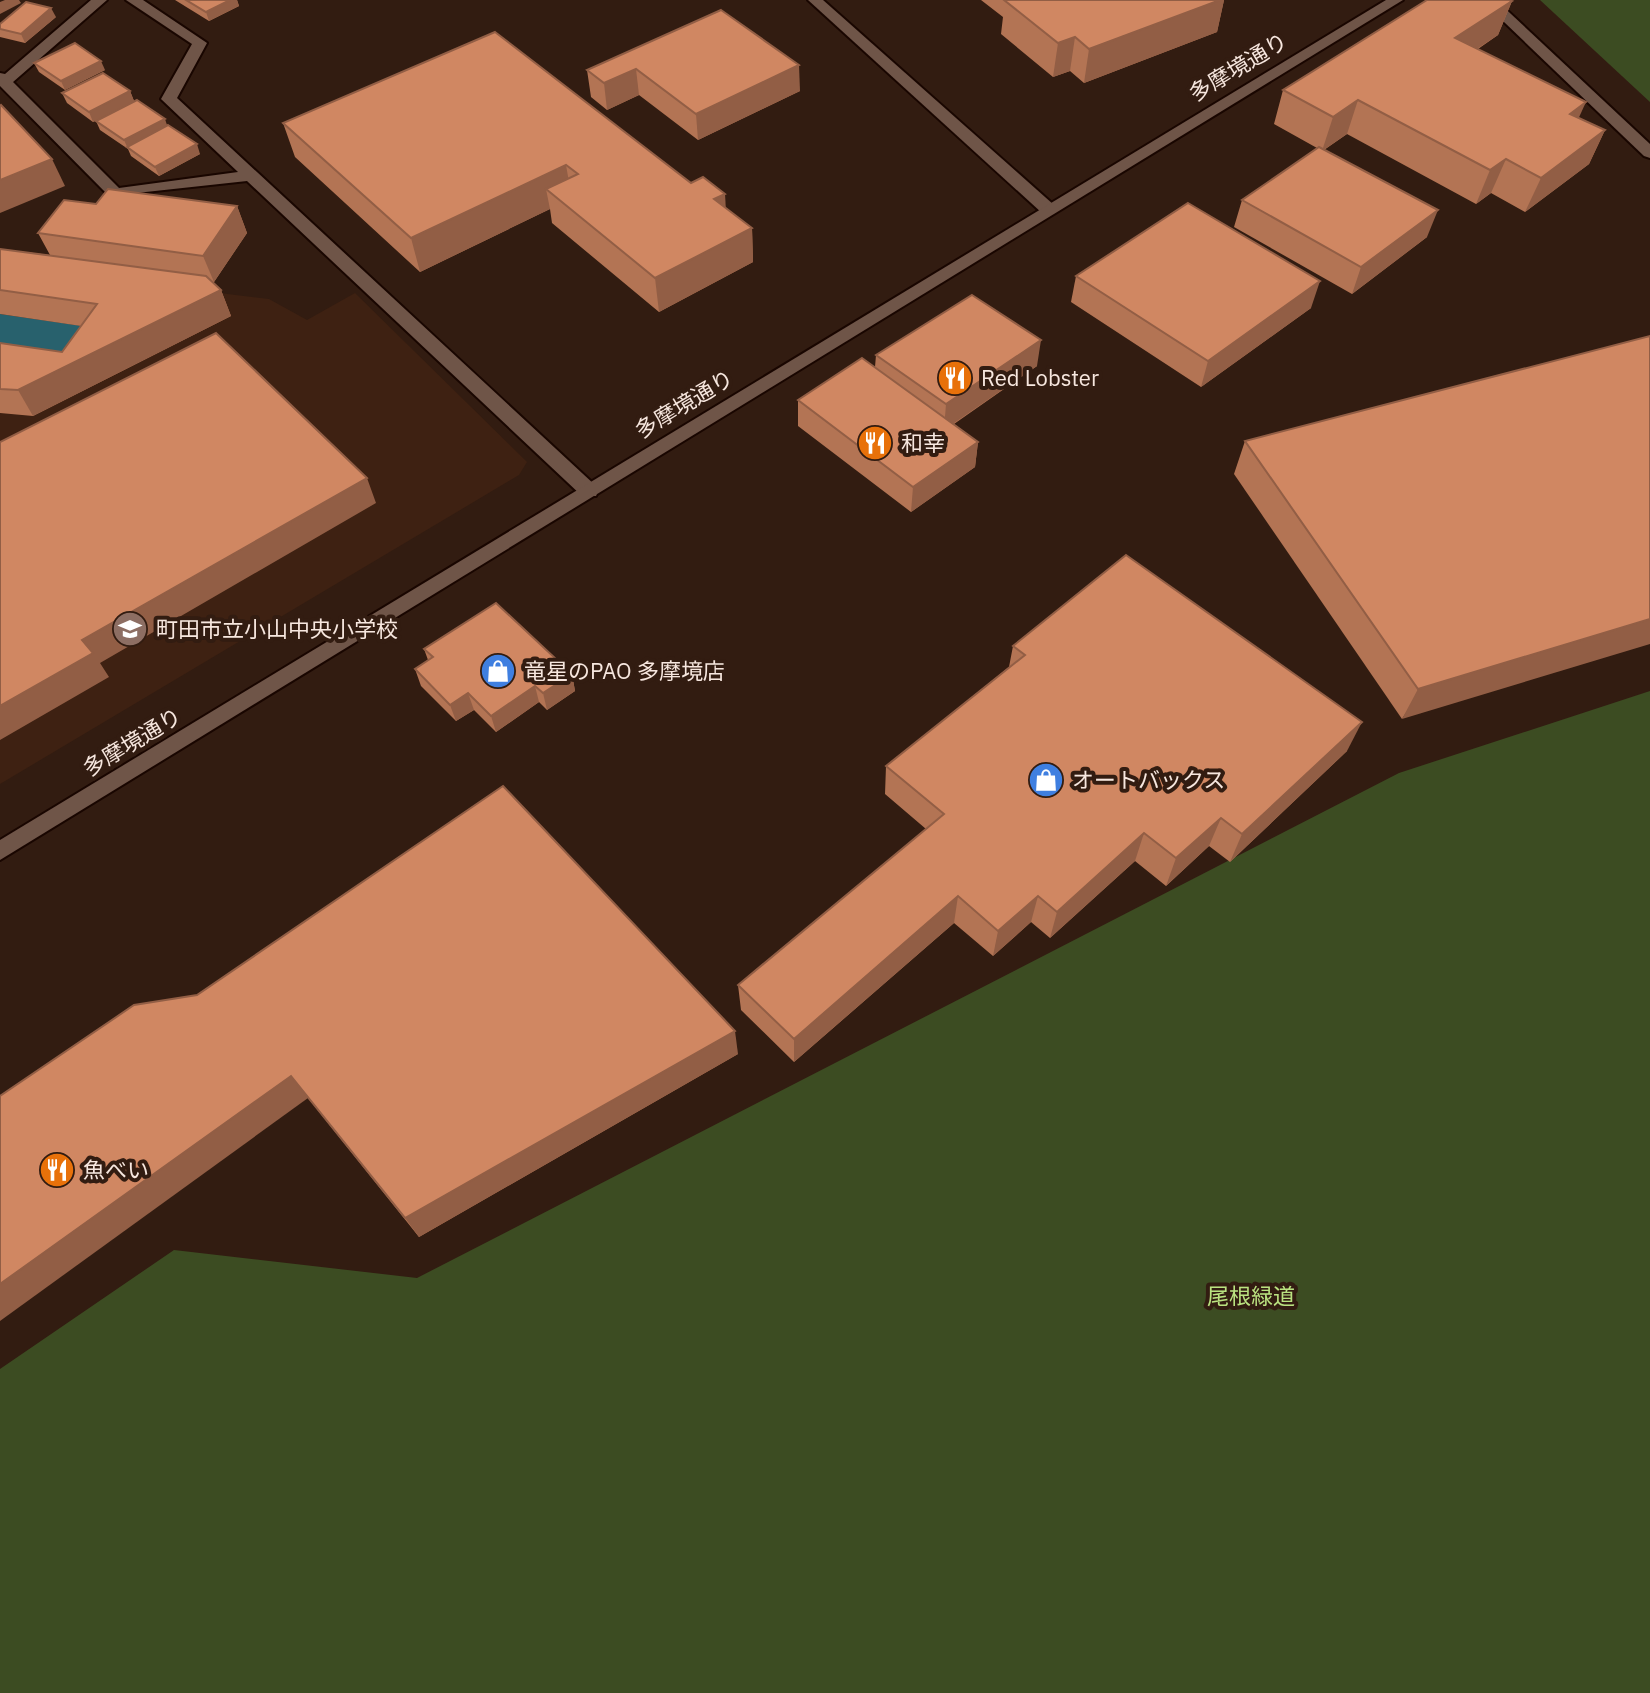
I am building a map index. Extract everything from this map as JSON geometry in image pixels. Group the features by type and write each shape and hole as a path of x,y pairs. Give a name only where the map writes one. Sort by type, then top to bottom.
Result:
{"street":[{"path":"100,0 2,79 115,193 254,175"},
{"path":"133,0 200,43 169,99 254,175 589,491"},
{"path":"815,0 1048,209"},
{"name":"多摩境通り","path":"0,851 1048,209 1396,0"},
{"path":"1488,0 1650,153"}],"shaded area":[{"name":"町田市立小山中央小学校","path":"0,266 269,299 307,320 355,293 527,462 519,475 0,784"}],"green space":[{"path":"1540,0 1650,0 1650,102"},
{"name":"尾根緑道","path":"1650,691 1650,1693 0,1693 0,1369 174,1250 417,1278 1399,773"}],"water":[{"path":"0,314 110,330 76,379 0,367"}],"building":[{"path":"186,0 230,0 206,12"},
{"path":"1004,0 1220,0 1089,49 1075,37 1058,43"},
{"path":"1427,0 1512,1 1455,38 1586,102 1570,114 1605,130 1541,178 1506,159 1490,170 1358,100 1333,117 1283,90"},
{"path":"26,2 51,8 21,34 0,29 0,24"},
{"path":"721,10 799,65 696,114 636,69 604,83 587,70"},
{"path":"495,32 691,183 703,177 725,194 714,199 752,228 655,278 546,189 578,174 566,165 411,238 283,123"},
{"path":"75,43 101,61 61,81 34,63"},
{"path":"103,73 130,91 89,112 62,93"},
{"path":"137,100 165,119 124,140 96,121"},
{"path":"0,106 52,159 0,180"},
{"path":"168,125 197,144 155,167 127,147"},
{"path":"1319,147 1438,210 1361,267 1242,200"},
{"path":"108,189 237,206 203,256 38,233 64,200 96,204"},
{"path":"1188,203 1320,281 1208,361 1076,276"},
{"path":"0,249 206,276 221,290 18,390 0,389 0,343 62,352 97,304 0,290"},
{"path":"972,295 1041,340 946,404 876,355"},
{"path":"216,333 367,478 82,640 93,653 0,706 0,442"},
{"path":"1650,336 1650,619 1418,689 1245,441"},
{"path":"862,358 978,442 913,487 798,400"},
{"path":"1126,555 1362,722 1242,834 1221,818 1176,858 1144,833 1057,912 1038,896 998,931 958,896 794,1039 738,985 944,814 886,766 1025,655 1013,646"},
{"path":"496,603 572,674 543,693 535,686 491,716 468,693 450,705 415,669 433,657 424,649"},
{"path":"503,786 735,1031 405,1218 291,1076 0,1284 0,1096 134,1005 197,995"}],"place":[{"name":"Red Lobster","path":"955,378"},
{"name":"和幸","path":"875,443"},
{"name":"町田市立小山中央小学校","path":"130,629"},
{"name":"竜星のPAO 多摩境店","path":"498,671"},
{"name":"オートバックス","path":"1046,780"},
{"name":"魚べい","path":"57,1170"}]}
